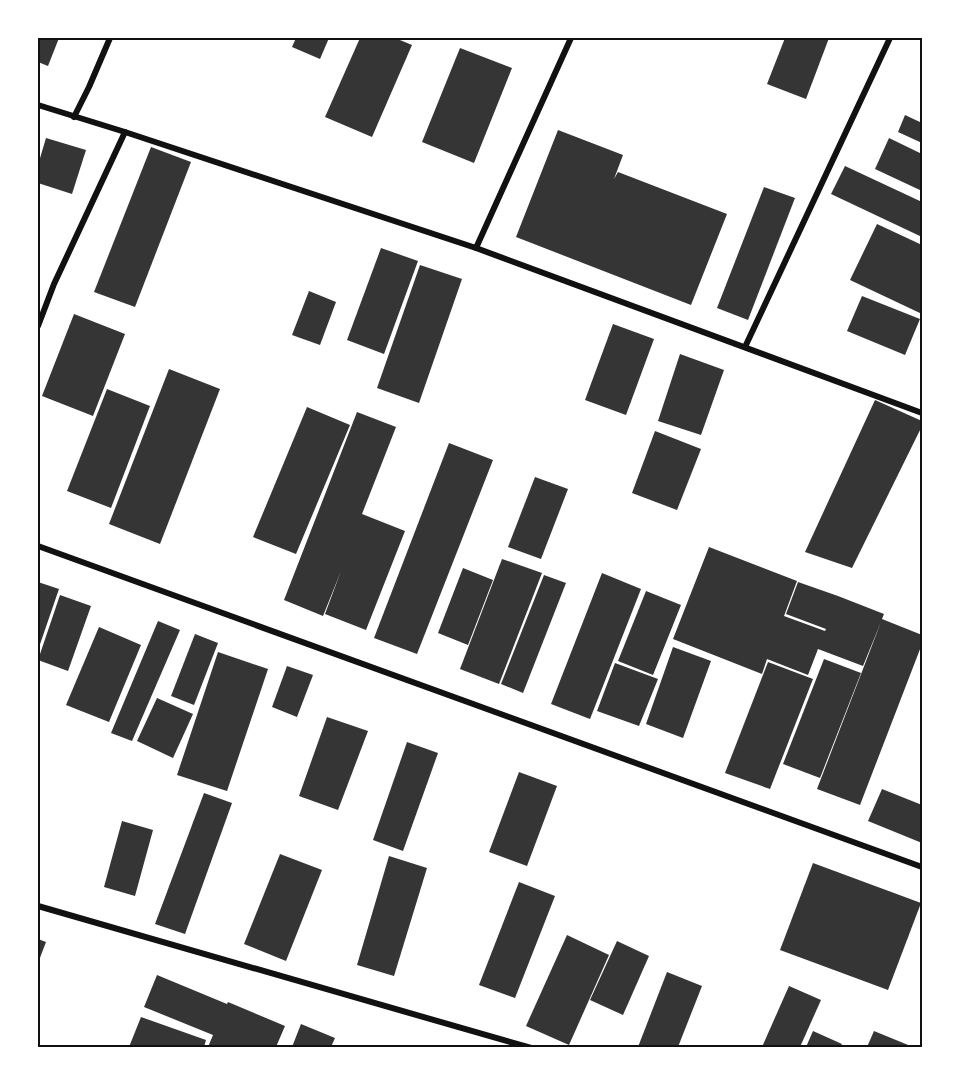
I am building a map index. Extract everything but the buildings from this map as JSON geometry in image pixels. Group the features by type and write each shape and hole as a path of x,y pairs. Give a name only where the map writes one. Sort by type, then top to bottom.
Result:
{"street":[{"path":"74,117 110,38"},
{"path":"476,248 571,38"},
{"path":"745,347 890,38"},
{"path":"38,105 476,248 922,413"},
{"path":"38,326 54,284 125,132"},
{"path":"38,546 922,867"},
{"path":"38,906 531,1047"}]}
